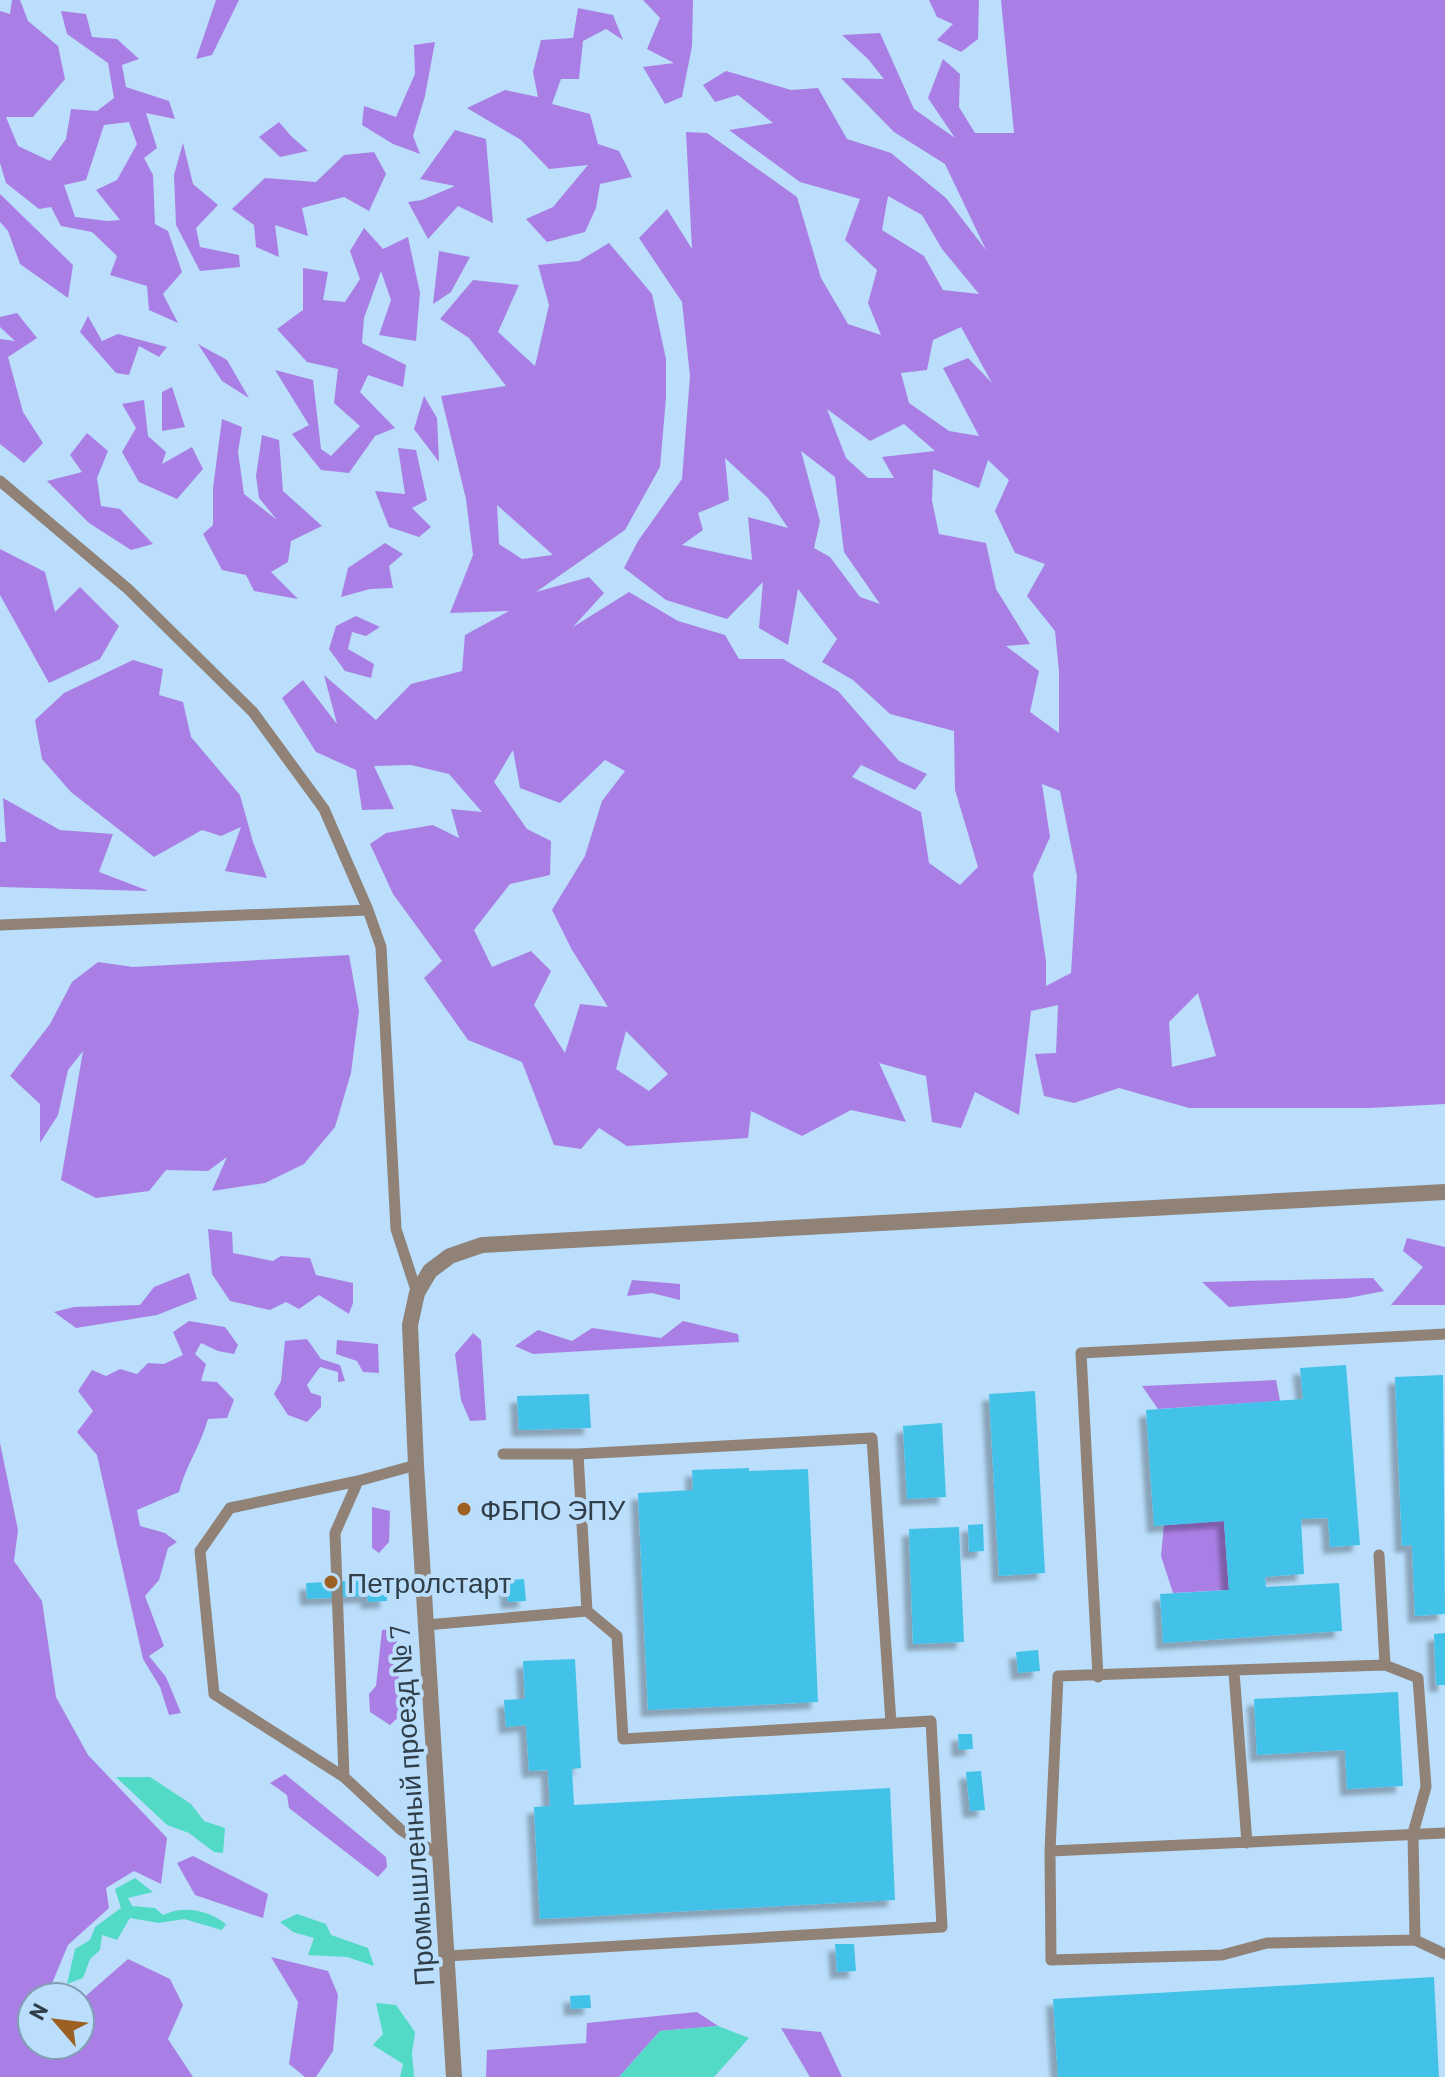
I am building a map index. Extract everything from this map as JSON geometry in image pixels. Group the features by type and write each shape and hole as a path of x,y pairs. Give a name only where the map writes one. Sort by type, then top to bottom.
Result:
{"street":[{"path":"417,1293 430,1271 450,1256 482,1245 1445,1192"},
{"name":"Промышленный проезд № 7","path":"417,1293 410,1325 416,1465 454,2077"}],"lane":[{"path":"0,481 128,589 253,712 324,809 381,947 396,1229 417,1293"},
{"path":"0,925 368,910"},
{"path":"1098,1677 1081,1353 1445,1334"},
{"path":"503,1454 578,1454 872,1438 891,1723"},
{"path":"578,1454 587,1611"},
{"path":"416,1465 358,1481 230,1508 200,1551 214,1694 344,1777 401,1830 439,1855"},
{"path":"344,1777 335,1533 358,1481"},
{"path":"1379,1555 1385,1665"},
{"path":"426,1625 587,1611 617,1636 623,1739 931,1721 942,1927 447,1956"},
{"path":"1415,1940 1413,1833 1426,1787 1418,1678 1385,1665 1058,1676 1050,1851 1051,1960 1222,1955 1267,1943 1415,1940 1445,1954"},
{"path":"1234,1672 1247,1843"},
{"path":"1050,1851 1445,1833"}],"shaded area":[{"path":"12,0 20,0 28,21 58,46 65,79 33,117 6,117 18,146 50,161 66,139 71,109 97,111 114,98 108,63 67,34 61,11 86,14 92,37 117,39 139,59 122,65 126,87 169,101 175,119 146,113 157,148 144,158 153,175 155,224 168,231 182,272 163,294 178,323 149,310 147,286 110,275 117,256 92,232 61,226 51,207 39,209 6,183 0,163 0,11 10,14","holes":["129,122 137,144 117,180 96,190 120,220 75,217 64,185 86,180 104,125"]},
{"path":"216,0 239,0 212,55 196,59"},
{"path":"643,0 693,0 692,46 682,97 665,104 643,67 674,63 647,49 660,18"},
{"path":"929,0 979,0 978,39 961,52 937,40 953,24 937,17"},
{"path":"1001,0 1445,0 1445,1104 1369,1108 1189,1108 1119,1088 1074,1103 1044,1096 1035,1054 1056,1053 1058,1005 1031,1011 1019,1115 975,1092 961,1128 932,1122 926,1076 879,1063 906,1122 851,1110 802,1136 751,1111 748,1138 627,1146 599,1128 581,1149 554,1145 522,1062 468,1040 424,978 442,961 393,894 370,844 386,833 433,825 459,838 451,809 482,812 449,774 411,765 374,766 394,809 362,810 356,770 316,752 282,698 303,680 337,724 324,675 376,720 411,684 462,671 465,635 509,611 450,613 473,555 466,499 441,396 506,386 469,338 440,319 473,280 519,285 498,332 535,366 549,305 538,265 579,261 609,243 652,294 666,359 660,467 625,530 536,592 589,577 604,593 573,627 629,592 678,621 725,635 739,659 783,659 838,691 899,761 927,774 915,790 861,765 852,777 921,812 929,863 960,885 978,867 955,790 954,731 890,714 853,680 822,662 837,639 798,589 788,645 759,628 763,582 727,619 666,600 624,568 638,541 682,479 690,376 682,302 639,238 667,209 692,249 686,132 707,133 797,197 821,278 848,324 881,335 868,303 877,270 845,240 860,199 800,182 729,130 773,123 738,95 715,102 703,85 726,71 791,90 818,88 847,139 891,153 946,198 986,250 945,164 894,132 841,78 884,79 842,35 880,33 914,109 955,138 928,98 943,59 960,74 959,107 975,133 1014,133","holes":["888,196 922,215 942,249 979,294 943,290 924,256 882,230","961,327 992,383 968,358 943,368 979,436 949,431 909,403 901,373 927,370 933,340","827,409 870,441 904,424 935,451 882,457 894,478 868,478 846,458","801,451 835,477 844,552 880,604 860,597 830,557 814,548 820,521","725,458 768,498 788,528 748,517 752,560 682,545 703,530 698,513 729,500","988,460 1009,480 995,511 1015,553 1045,564 1027,596 1055,631 1059,733 1030,712 1039,671 1006,646 1030,644 996,589 986,543 939,534 932,501 933,469 979,488","497,505 552,555 522,559 499,544","513,750 520,788 560,803 605,760 625,771 602,801 585,856 552,910 572,950 608,1007 580,1004 565,1053 534,1005 551,971 531,951 492,967 474,930 510,884 550,875 551,841 527,829 494,782","1042,784 1060,791 1077,876 1071,973 1046,986 1046,961 1033,875 1050,837","1198,993 1216,1056 1172,1067 1169,1022","626,1031 668,1074 649,1091 616,1069"]},
{"path":"578,8 613,15 623,40 606,29 583,41 579,79 561,79 552,104 590,114 598,144 619,151 632,177 600,184 596,208 585,232 547,242 526,219 553,207 588,165 549,169 521,140 467,108 505,90 538,97 533,72 541,40 573,38"},
{"path":"435,42 425,96 413,136 420,154 393,144 362,125 364,106 396,117 415,74 414,45"},
{"path":"279,122 308,151 280,157 259,137"},
{"path":"455,130 486,139 493,223 458,206 428,239 408,202 422,200 455,186 420,179"},
{"path":"183,143 193,184 218,205 196,228 200,247 239,255 240,267 200,271 176,225 174,175"},
{"path":"374,152 386,174 369,211 344,197 302,208 308,236 275,225 279,257 256,247 254,225 232,209 265,178 316,182 344,155"},
{"path":"0,194 73,265 68,298 20,264 8,231 0,222"},
{"path":"364,228 383,249 408,237 420,293 416,341 379,335 391,300 381,271 364,318 362,343 406,365 403,387 368,375 360,392 395,428 375,436 349,473 321,470 292,434 309,425 275,370 313,380 321,449 331,456 360,426 334,403 338,369 307,362 277,329 303,310 303,268 328,272 323,300 345,302 360,279 350,251"},
{"path":"439,251 470,257 451,292 433,304"},
{"path":"17,313 37,338 8,357 23,412 43,443 24,463 0,444 0,339 15,341 0,327 0,317"},
{"path":"88,316 102,341 118,334 167,347 159,357 139,346 129,375 116,373 80,332"},
{"path":"198,344 227,360 249,398 222,381"},
{"path":"172,387 185,427 162,431 162,392"},
{"path":"424,396 437,418 439,462 414,429"},
{"path":"144,400 148,436 166,452 162,464 192,447 203,469 177,499 139,482 122,452 136,428 122,404"},
{"path":"222,419 242,427 238,452 244,494 277,520 259,498 256,476 262,435 279,440 283,491 322,526 291,541 288,562 271,572 298,599 254,591 246,575 222,570 203,534 213,525 213,488"},
{"path":"87,433 108,451 97,478 101,506 120,509 153,544 131,550 89,523 47,481 82,472 70,455"},
{"path":"398,448 416,450 427,500 412,508 431,527 419,537 389,527 375,491 405,494"},
{"path":"385,543 403,554 389,566 393,588 370,589 341,597 348,568"},
{"path":"0,549 45,572 55,612 80,587 119,626 100,659 49,683 0,595"},
{"path":"356,616 380,627 366,636 352,632 348,649 374,664 371,678 345,671 329,649 336,626"},
{"path":"133,660 163,669 159,695 183,702 191,737 240,795 267,878 225,871 241,827 221,836 202,830 154,857 71,792 42,759 35,720 64,693"},
{"path":"3,798 60,830 113,834 99,872 149,891 0,887 0,842 6,842"},
{"path":"349,955 359,1011 351,1073 335,1127 304,1164 265,1183 212,1191 227,1157 208,1171 166,1170 149,1191 96,1198 61,1180 83,1051 68,1070 58,1115 40,1143 40,1104 10,1076 50,1024 72,982 98,962 133,967"},
{"path":"208,1229 232,1232 233,1253 273,1261 281,1256 310,1258 316,1275 353,1283 353,1303 349,1314 319,1295 299,1309 286,1302 270,1310 230,1301 212,1274"},
{"path":"1407,1238 1445,1247 1445,1305 1391,1305 1423,1267 1403,1251"},
{"path":"189,1273 197,1299 157,1315 76,1328 54,1312 74,1307 140,1305 154,1287"},
{"path":"1373,1278 1384,1291 1348,1298 1229,1307 1202,1282"},
{"path":"632,1280 680,1284 680,1300 652,1293 627,1296"},
{"path":"189,1321 225,1327 238,1345 234,1354 201,1343 195,1354 206,1364 201,1381 217,1382 234,1400 227,1418 208,1419 179,1492 137,1510 140,1526 165,1533 177,1542 168,1548 159,1580 145,1596 164,1646 149,1656 166,1677 181,1713 169,1715 160,1687 143,1659 97,1455 77,1432 93,1411 78,1391 92,1370 106,1376 120,1369 137,1374 148,1363 164,1364 183,1355 173,1332"},
{"path":"683,1321 738,1334 739,1342 533,1354 515,1346 538,1330 572,1341 592,1328 661,1338"},
{"path":"473,1333 481,1340 486,1420 470,1421 461,1400 455,1354"},
{"path":"307,1339 321,1359 340,1365 345,1381 338,1382 338,1372 320,1367 307,1385 311,1393 321,1396 321,1407 307,1422 288,1415 274,1394 281,1381 285,1341"},
{"path":"337,1340 378,1344 379,1373 363,1372 357,1361 336,1354"},
{"path":"1276,1380 1280,1401 1158,1409 1142,1386"},
{"path":"0,1443 18,1530 14,1561 42,1601 56,1697 88,1755 167,1838 161,1884 134,1871 106,1888 109,1908 68,1945 53,1981 16,1981 16,2061 96,2061 96,1987 128,1959 170,1979 183,2005 168,2039 193,2077 0,2077"},
{"path":"372,1507 390,1511 389,1542 379,1553 372,1548"},
{"path":"1224,1521 1229,1590 1173,1593 1161,1556 1164,1525"},
{"path":"396,1629 400,1701 405,1711 390,1725 370,1712 369,1694 376,1686 382,1630"},
{"path":"285,1774 386,1857 387,1867 378,1877 289,1808 287,1795 270,1783"},
{"path":"116,1777 150,1777 191,1804 204,1821 225,1828 223,1853 214,1852 189,1833 167,1825"},
{"path":"193,1856 268,1894 263,1918 195,1895 177,1863"},
{"path":"135,1878 153,1892 128,1898 132,1906 155,1908 163,1915 179,1910 196,1910 226,1924 222,1930 184,1919 159,1923 130,1918 117,1940 102,1935 100,1950 90,1959 83,1978 68,1981 75,1949 90,1940 95,1927 121,1908 115,1889"},
{"path":"297,1914 326,1924 331,1935 368,1948 374,1966 347,1957 308,1955 314,1938 293,1932 280,1922"},
{"path":"271,1957 328,1971 338,1995 333,2051 316,2077 305,2077 289,2064 298,2002"},
{"path":"376,2003 396,2005 415,2032 412,2053 414,2077 400,2077 403,2064 373,2045 383,2034"},
{"path":"697,2012 718,2026 660,2031 619,2077 486,2077 487,2050 586,2043 587,2023"},
{"path":"718,2026 749,2038 714,2077 619,2077 660,2031"},
{"path":"781,2028 821,2032 842,2077 810,2077"}],"building":[{"path":"1346,1365 1360,1545 1330,1547 1328,1518 1301,1519 1304,1574 1265,1577 1266,1587 1339,1583 1342,1631 1163,1643 1160,1594 1229,1590 1224,1521 1154,1526 1146,1410 1303,1399 1300,1368"},
{"path":"1443,1375 1445,1614 1415,1616 1412,1545 1402,1546 1395,1377"},
{"path":"1035,1391 1045,1573 999,1576 989,1394"},
{"path":"589,1394 591,1428 519,1430 517,1396"},
{"path":"942,1423 946,1497 907,1499 903,1426"},
{"path":"749,1468 749,1471 808,1469 818,1702 648,1710 638,1493 693,1490 692,1470"},
{"path":"983,1524 984,1551 969,1552 968,1525"},
{"path":"959,1527 964,1642 913,1644 909,1529"},
{"path":"386,1576 387,1601 368,1602 367,1596 307,1599 306,1583"},
{"path":"524,1579 526,1601 508,1602 506,1580"},
{"path":"1445,1633 1445,1685 1436,1685 1434,1634"},
{"path":"1038,1650 1040,1671 1018,1673 1016,1652"},
{"path":"575,1659 581,1768 572,1769 574,1805 890,1788 895,1900 540,1919 534,1807 550,1806 548,1770 529,1771 526,1725 506,1727 504,1700 525,1699 523,1661"},
{"path":"1398,1692 1403,1786 1347,1789 1345,1750 1257,1755 1254,1699"},
{"path":"958,1734 972,1734 973,1749 959,1750"},
{"path":"981,1771 985,1810 970,1811 966,1772"},
{"path":"835,1944 854,1944 856,1971 837,1972"},
{"path":"1434,1977 1439,2077 1058,2077 1053,1999"},
{"path":"590,1995 591,2008 571,2009 570,1996"}],"place":[{"name":"ФБПО ЭПУ","path":"464,1509"},
{"name":"Петролстарт","path":"331,1582"}]}
